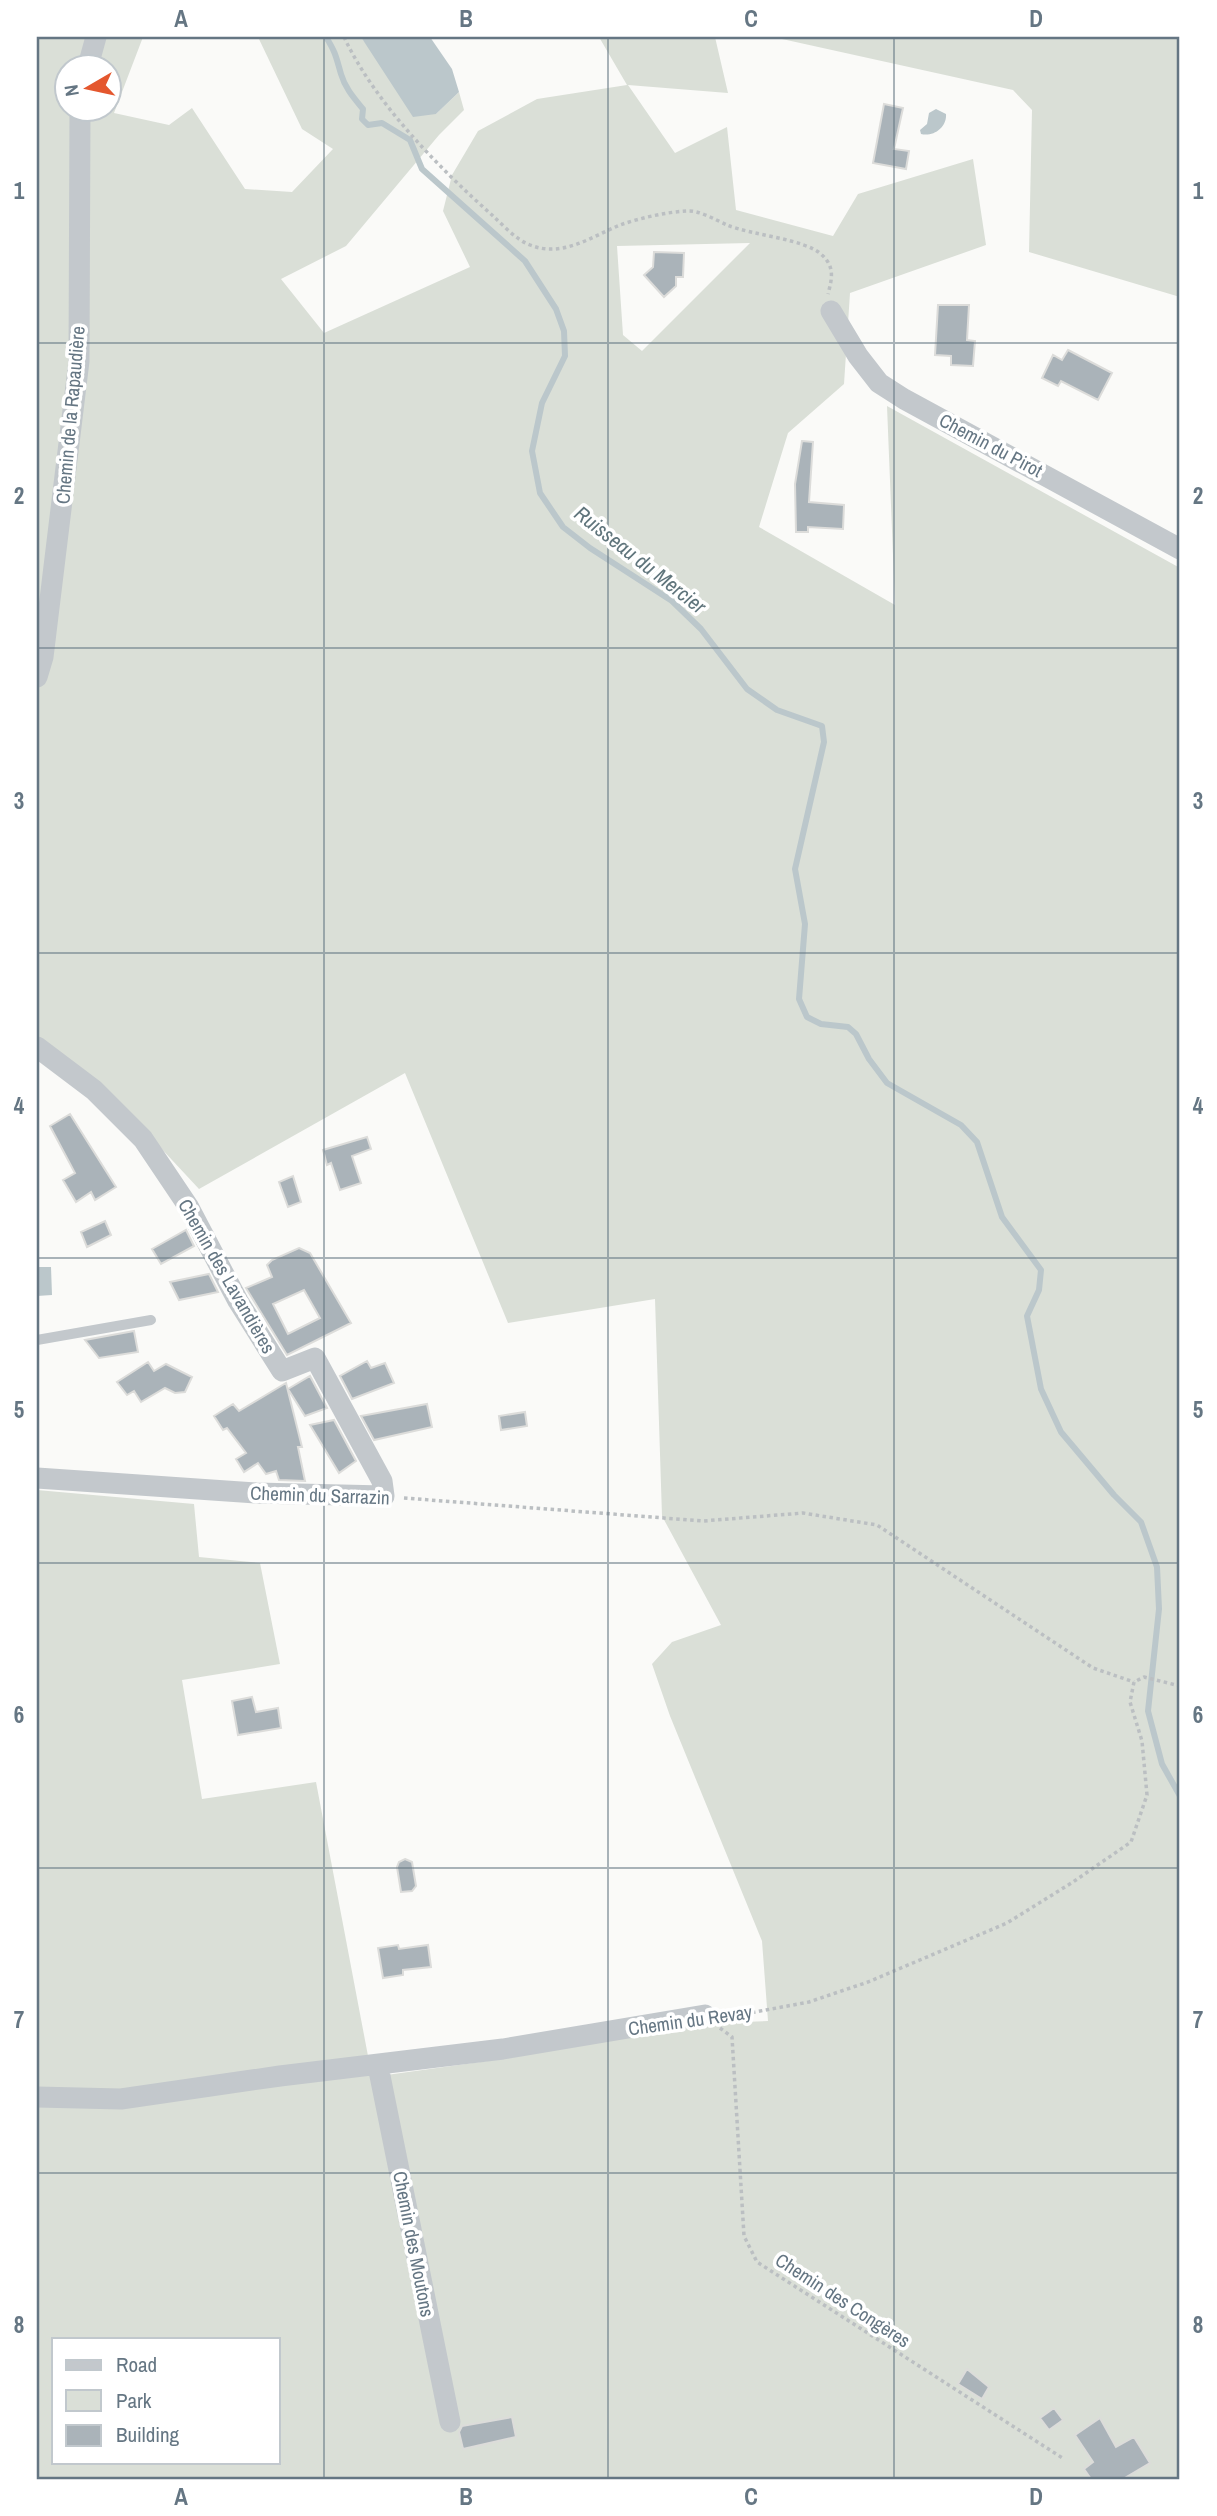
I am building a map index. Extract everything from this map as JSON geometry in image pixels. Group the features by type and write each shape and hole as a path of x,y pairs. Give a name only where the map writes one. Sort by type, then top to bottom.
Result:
{"street":[{"name":"Chemin de la Rapaudière","path":"37,677 43,657 79,361 80,122"},
{"name":"Chemin du Pirot","path":"831,311 858,356 879,383 1180,549"},
{"name":"Chemin des Lavandières","path":"37,1047 94,1090 143,1139 188,1206 238,1301 282,1371 314,1358 382,1481 384,1496"},
{"name":"Chemin du Sarrazin","path":"37,1479 256,1493 384,1496"},
{"name":"Chemin du Revay","path":"37,2098 121,2099 280,2076 503,2049 705,2015"},
{"name":"Chemin des Moutons","path":"378,2066 450,2422"}],"lane":[{"path":"37,1340 151,1320"}],"path":[{"path":"344,37 388,105 427,152 453,180 529,244 564,248 622,225 691,210 735,228 810,246 830,265 833,278 828,293 831,311"},
{"name":"Chemin du Sarrazin","path":"384,1496 703,1521 803,1513 877,1525 1093,1668 1133,1682"},
{"path":"1133,1682 1144,1677 1180,1686"},
{"name":"Chemin du Revay","path":"705,2015 754,2012 809,2002 868,1982 1007,1923 1131,1842 1147,1795 1142,1741 1130,1702 1133,1682"},
{"name":"Chemin des Congères","path":"705,2015 732,2037 744,2236 757,2262 1064,2459"}],"green space":[{"path":"37,37 143,37 122,92 122,52 52,52 52,122 122,122 122,115 169,125 192,108 245,189 292,192 333,149 302,129 258,37 361,37 436,114 459,92 464,110 439,135 346,246 281,279 324,333 470,267 443,211 452,175 478,131 537,99 627,85 599,37 715,37 728,93 628,85 675,153 727,127 736,210 833,236 858,194 973,159 986,245 850,293 844,384 788,433 759,527 895,605 887,406 1180,568 1180,2479 37,2479 37,1490 194,1504 199,1557 260,1563 280,1664 182,1680 202,1799 316,1782 372,2077 509,2058 754,2012 743,2022 768,2021 762,1941 670,1716 652,1664 672,1642 721,1625 662,1516 655,1299 508,1323 405,1073 199,1189 118,1102 37,1037","holes":["750,243 642,351 623,335 617,246"]},
{"path":"773,37 1180,37 1180,297 1029,252 1032,110 1013,90"}],"shaded area":[{"path":"361,37 430,37 452,69 459,92 436,114 413,117"},
{"path":"936,109 946,114 942,127 926,135 921,134 920,130 927,124 929,113"},
{"path":"37,1267 51,1267 52,1295 37,1296"}],"building":[{"path":"884,104 903,108 894,149 909,151 906,169 873,163"},
{"path":"654,252 684,253 683,277 676,277 676,286 664,297 644,275 653,267"},
{"path":"938,305 969,305 967,340 975,341 973,366 951,365 951,356 935,355"},
{"path":"1068,350 1112,373 1098,400 1061,381 1058,386 1042,378 1053,355 1062,360"},
{"path":"802,441 813,442 809,502 844,505 843,529 808,527 808,532 796,532 795,484"},
{"path":"70,1114 116,1187 95,1200 91,1192 76,1202 63,1180 75,1173 50,1126"},
{"path":"367,1137 371,1149 352,1156 361,1183 340,1190 331,1163 327,1165 323,1150"},
{"path":"293,1176 301,1202 288,1207 279,1182"},
{"path":"105,1221 111,1235 87,1247 81,1232"},
{"path":"186,1230 194,1246 161,1264 152,1249"},
{"path":"299,1248 310,1253 351,1323 287,1355 246,1288 272,1277 267,1265","holes":["304,1290 320,1318 288,1334 273,1304"]},
{"path":"209,1274 218,1292 179,1300 170,1282"},
{"path":"134,1331 138,1352 99,1358 85,1340"},
{"path":"367,1361 371,1368 385,1363 394,1383 352,1399 340,1376"},
{"path":"148,1362 154,1371 166,1364 192,1377 185,1392 175,1393 165,1388 141,1402 134,1391 127,1395 117,1382"},
{"path":"310,1376 327,1408 305,1416 288,1389"},
{"path":"286,1383 302,1447 298,1447 305,1481 279,1480 276,1471 266,1474 258,1463 244,1472 236,1459 246,1453 227,1428 223,1430 214,1416 233,1404 239,1411"},
{"path":"427,1404 432,1427 374,1440 361,1416"},
{"path":"525,1412 527,1426 501,1430 499,1416"},
{"path":"334,1420 356,1461 339,1473 310,1425"},
{"path":"252,1697 256,1712 278,1708 281,1728 238,1735 232,1701"},
{"path":"405,1859 412,1862 416,1886 412,1891 401,1892 397,1867 399,1862"},
{"path":"398,1945 399,1949 428,1945 431,1967 403,1970 403,1975 383,1978 378,1948"},
{"path":"967,2369 989,2387 982,2399 958,2384"},
{"path":"1054,2408 1063,2420 1049,2430 1040,2418"},
{"path":"512,2417 516,2437 463,2449 459,2432 462,2426"},
{"path":"1100,2418 1116,2447 1134,2437 1150,2463 1123,2479 1091,2479 1084,2469 1093,2462 1075,2435"}],"waterway":[{"name":"Ruisseau du Mercier","path":"326,37 334,51 345,84 363,109 362,119 368,125 382,123 410,140 422,169 525,261 556,309 564,331 565,356 542,403 532,451 540,493 563,527 590,548 672,601 701,629 747,689 777,710 822,726 824,742 795,869 805,924 799,999 807,1017 821,1024 848,1027 856,1034 869,1059 887,1083 961,1125 977,1142 1002,1217 1041,1270 1039,1290 1027,1316 1041,1389 1061,1432 1114,1495 1141,1522 1157,1567 1159,1609 1148,1711 1162,1764 1180,1796"}]}
